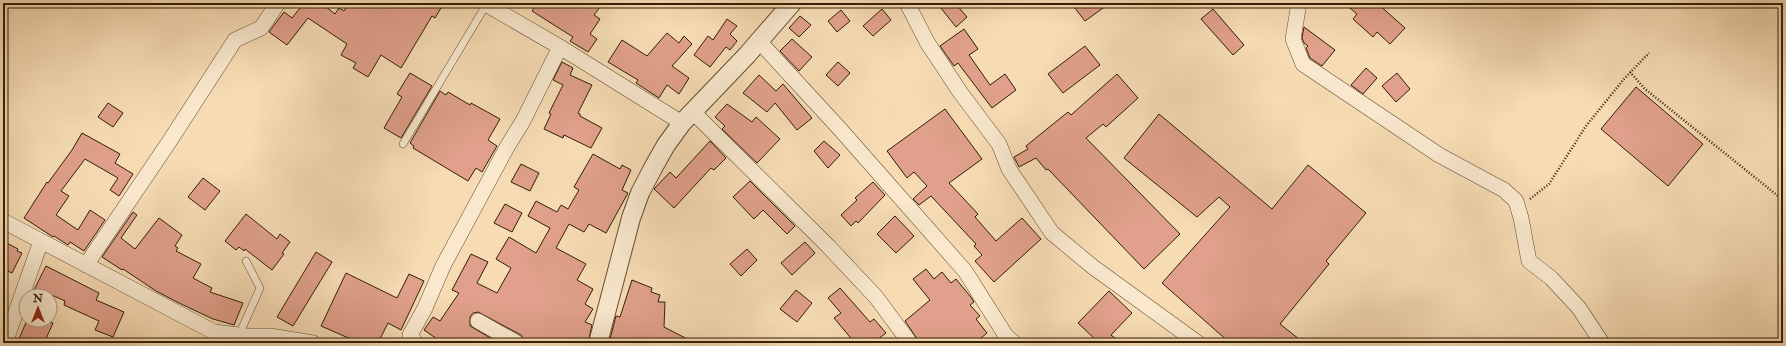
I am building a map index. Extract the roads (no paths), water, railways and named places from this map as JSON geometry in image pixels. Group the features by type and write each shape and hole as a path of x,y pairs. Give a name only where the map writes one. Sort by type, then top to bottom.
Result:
{"street":[{"path":"86,265 171,139 235,40 261,28 278,3"},
{"path":"598,343 631,218 640,193 666,146 688,117 792,3"},
{"path":"907,3 927,42 960,92 999,144 1009,169 1052,233 1093,267 1198,343"},
{"path":"1299,3 1293,39 1304,64 1439,155 1504,190 1516,201 1521,218 1529,261 1551,278 1579,308 1602,343"},
{"path":"485,4 688,117 828,246 876,297 910,343"},
{"path":"758,40 844,134 965,271 1006,336 1014,343"},
{"path":"416,343 410,335 425,308 443,266 507,147 523,121 560,47"},
{"path":"3,221 214,332 303,342"},
{"path":"5,343 41,241"},
{"path":"478,321 517,343"}],"lane":[{"path":"403,144 485,4"},
{"path":"239,336 260,288 246,261"}]}
